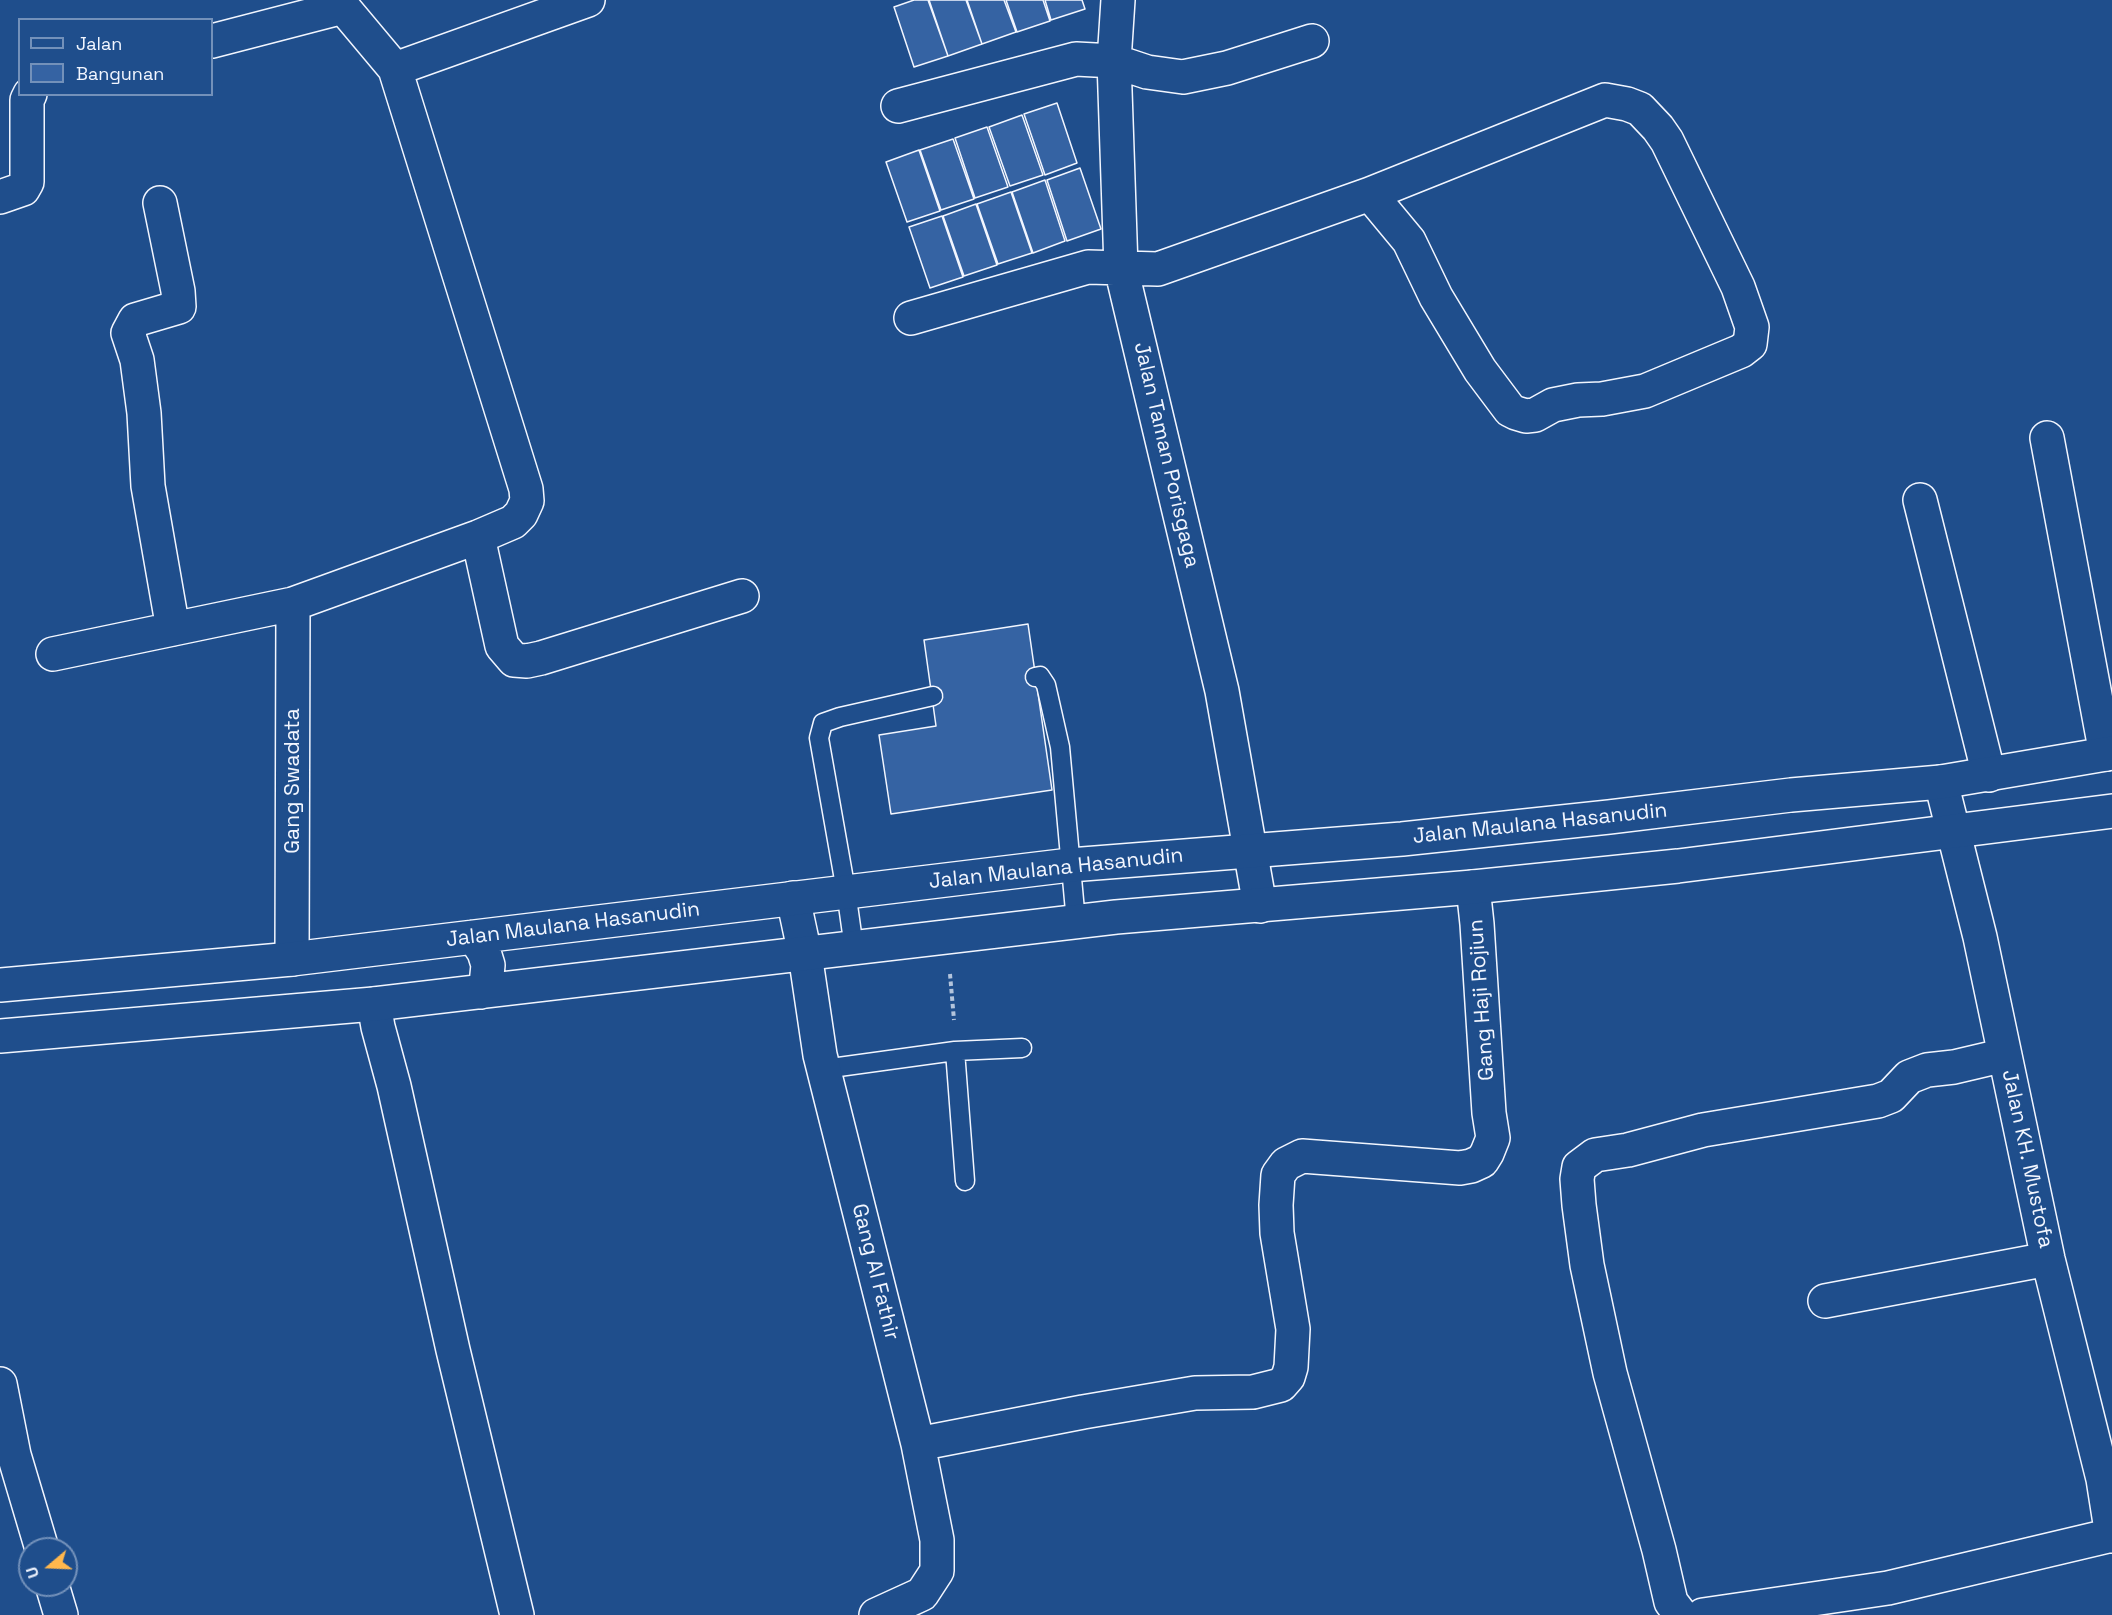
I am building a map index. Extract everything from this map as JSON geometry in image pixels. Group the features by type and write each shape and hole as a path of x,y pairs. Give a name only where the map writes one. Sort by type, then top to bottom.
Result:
{"street":[{"path":"394,69 588,0"},
{"name":"Jalan Taman Porisgaga","path":"1118,0 1114,61 1122,268 1222,691 1260,906"},
{"path":"53,654 293,604 513,522 521,514 527,501 526,489 394,69 343,4 213,41"},
{"path":"898,106 1076,59 1114,61 1147,72 1183,77 1227,68 1311,41"},
{"path":"0,197 23,189 27,182 27,100 29,96"},
{"path":"911,318 1088,267 1158,269 1370,194 1605,100 1640,109 1667,141 1738,287 1752,327 1750,344 1741,351 1645,391 1553,405 1534,415 1526,416 1516,413 1510,410 1480,370 1436,297 1410,241 1370,194"},
{"path":"160,202 178,291 179,307 135,320 128,333 137,360 144,413 148,486 173,629"},
{"path":"2047,438 2109,754"},
{"path":"1920,500 1989,775"},
{"path":"477,537 502,646 514,660 527,661 541,658 742,596"},
{"name":"Gang Swadata","path":"292,959 293,604"},
{"name":"Jalan Maulana Hasanudin","path":"0,985 292,959 1071,865 1402,839 1791,795 1941,782 2109,754"},
{"name":"Jalan KH. Mustofa","path":"1941,782 1980,937 2048,1259 2103,1479 2112,1535"},
{"path":"0,1036 374,1004 1076,922 1473,887 1678,866 1957,846 2112,811"},
{"name":"Gang Haji Rojiun","path":"918,1444 1105,1408 1195,1394 1253,1392 1281,1385 1288,1377 1292,1367 1293,1329 1277,1233 1278,1175 1286,1164 1302,1156 1441,1167 1471,1166 1482,1161 1493,1138 1489,1113 1473,887"},
{"name":"Gang Al Fathir","path":"793,898 805,954 822,1062 918,1444 937,1540 937,1571 922,1594 876,1615"},
{"path":"483,935 489,939 487,951 492,979 490,991"},
{"path":"374,1004 453,1350 517,1615"},
{"path":"1681,1615 1671,1602 1610,1373 1587,1265 1579,1205 1577,1179 1579,1167 1595,1155 1628,1150 1703,1130 1878,1101 1891,1096 1909,1077 1927,1070 1954,1067 2005,1055"},
{"path":"1825,1301 2048,1259"},
{"path":"0,1384 14,1455 38,1537"},
{"path":"1702,1615 1888,1588 2112,1535"},
{"path":"56,1597 61,1615"}],"lane":[{"path":"1035,677 1040,676 1046,685 1058,737 1076,922"},
{"path":"854,948 819,738 823,723 933,696"},
{"path":"822,1062 1022,1048"},
{"path":"955,1051 965,1181"}],"path":[{"path":"949,963 955,1029"}],"building":[{"path":"914,0 928,0 948,56 914,67 894,7"},
{"path":"929,0 966,0 982,44 948,56"},
{"path":"967,0 1004,0 1016,32 982,44"},
{"path":"1006,0 1043,0 1050,21 1017,32"},
{"path":"1045,0 1082,0 1085,9 1051,20"},
{"path":"1057,103 1077,163 1045,175 1024,114"},
{"path":"1022,115 1043,175 1010,186 989,127"},
{"path":"987,127 1008,187 975,198 955,138"},
{"path":"953,139 974,199 941,210 920,150"},
{"path":"919,150 940,211 907,222 886,162"},
{"path":"1080,168 1101,229 1067,241 1047,180"},
{"path":"1045,180 1065,241 1033,253 1012,192"},
{"path":"1011,192 1032,253 998,264 977,204"},
{"path":"976,204 997,265 964,276 943,216"},
{"path":"942,216 963,277 930,288 909,227"},
{"path":"1028,624 1052,790 891,814 879,735 936,726 924,640"}]}
